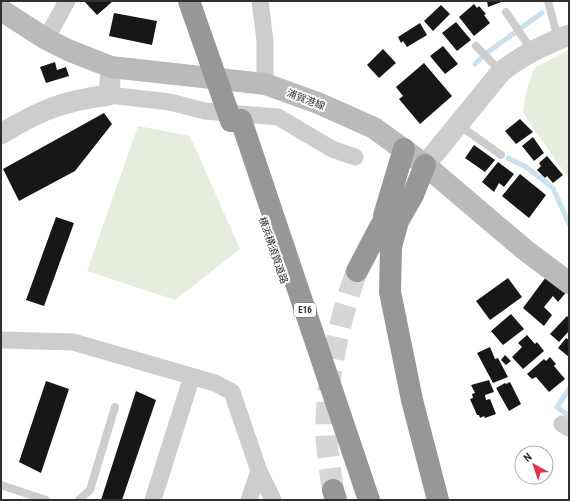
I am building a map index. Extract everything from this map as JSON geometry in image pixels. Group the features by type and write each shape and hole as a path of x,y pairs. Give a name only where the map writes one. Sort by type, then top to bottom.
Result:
{"highway":[{"name":"横浜横須賀道路","path":"189,1 236,120 369,500"},
{"name":"横浜横須賀道路","path":"200,1 236,120 358,500"},
{"path":"380,227 404,149"},
{"path":"357,271 380,227 425,165"},
{"path":"425,165 413,194 398,221 391,247 390,285 407,378 438,500"}],"main road":[{"name":"浦賀港線","path":"1,10 46,39 68,50 111,67 265,84 318,103 374,128 425,165 525,250 569,283"}],"street":[{"path":"46,39 68,1"},
{"path":"260,1 265,41 265,84"},
{"path":"425,165 501,72 516,60 532,51 564,37"},
{"path":"109,95 111,67"},
{"path":"1,134 48,108 87,97 109,95 170,102 205,111 278,117 332,149 355,157"},
{"path":"1,340 73,342 215,383 232,392 259,471 273,500"},
{"path":"153,500 192,376"},
{"path":"249,500 259,471"}],"lane":[{"path":"548,1 564,37"},
{"path":"506,12 532,51"},
{"path":"476,46 501,72"},
{"path":"459,125 501,156"},
{"path":"79,500 90,490 115,407"},
{"path":"1,485 46,500"}],"green space":[{"path":"569,50 569,179 523,113 525,96 534,68"},
{"path":"138,126 190,136 240,249 175,300 87,271"}],"building":[{"path":"113,1 97,15 85,2"},
{"path":"487,1 504,1 488,7"},
{"path":"474,4 477,8 479,6 486,14 484,15 490,23 474,36 459,17"},
{"path":"441,5 450,14 433,31 424,21"},
{"path":"114,13 157,21 152,45 109,36"},
{"path":"456,22 471,40 457,51 442,33"},
{"path":"420,23 427,35 407,47 403,41 401,43 398,37"},
{"path":"443,46 458,64 445,74 430,56"},
{"path":"383,49 396,63 379,78 367,65"},
{"path":"55,62 57,70 66,67 69,76 46,83 40,67"},
{"path":"424,63 452,96 420,124 399,99 403,96 396,87"},
{"path":"104,113 112,124 75,171 19,201 3,169"},
{"path":"520,119 533,132 516,144 505,131"},
{"path":"533,137 544,153 534,161 522,146"},
{"path":"474,145 495,160 485,172 465,158"},
{"path":"547,156 563,175 553,183 547,176 545,178 537,170 541,166 539,163"},
{"path":"498,162 514,174 504,187 499,183 494,192 482,182"},
{"path":"520,174 546,195 529,218 502,196"},
{"path":"56,217 74,223 44,306 26,300"},
{"path":"546,277 568,290 558,302 553,296 544,307 552,315 544,326 523,308"},
{"path":"508,278 522,297 490,320 476,301"},
{"path":"511,314 524,329 503,345 491,331"},
{"path":"567,316 569,318 569,331 559,342 550,334"},
{"path":"527,335 535,344 537,342 544,351 523,369 512,357 522,347 518,343"},
{"path":"566,338 569,340 569,357 558,348"},
{"path":"490,347 495,359 498,358 508,377 493,383 477,353"},
{"path":"505,355 511,361 506,365 501,360"},
{"path":"550,357 556,364 554,366 565,379 549,392 536,377 532,379 527,374 544,359 546,361"},
{"path":"489,380 494,392 485,395 486,400 490,399 496,414 485,418 484,416 480,418 479,415 477,415 470,399 473,398 472,394 475,393 471,385"},
{"path":"46,381 69,389 41,473 19,462"},
{"path":"510,382 521,404 509,411 496,388"},
{"path":"136,391 156,400 122,500 101,500"}],"waterway":[{"path":"475,64 488,52 542,13"},
{"path":"508,158 526,167 553,188 569,224"},
{"path":"569,389 557,407 569,416"}],"tunnel":[{"path":"333,490 327,444 327,402 334,356 344,311 357,271"}]}
